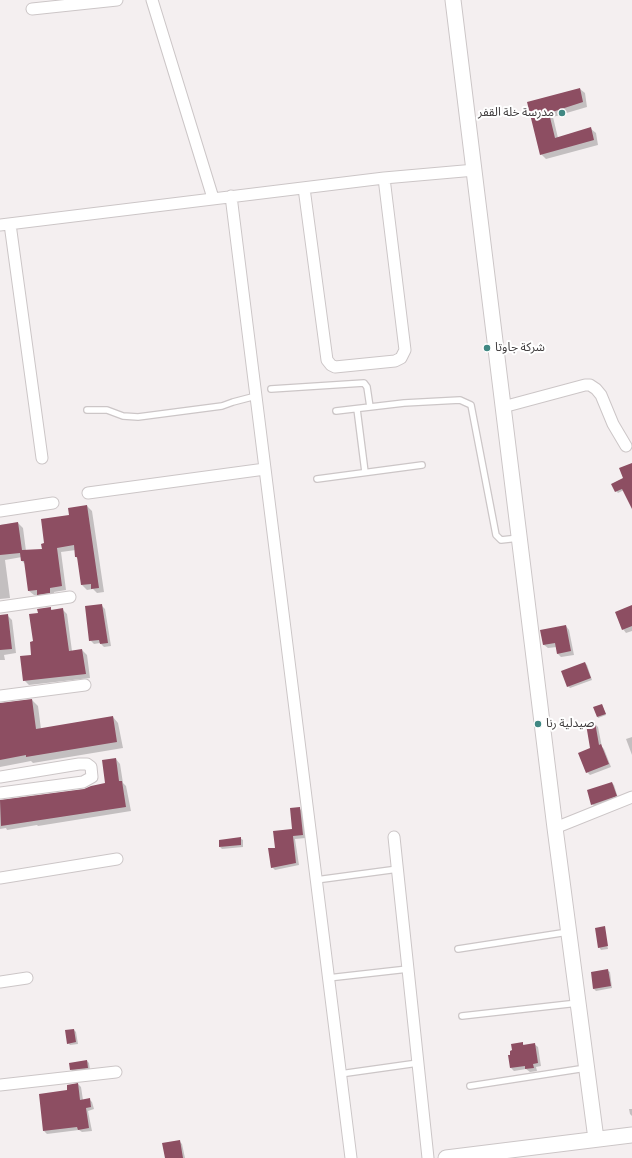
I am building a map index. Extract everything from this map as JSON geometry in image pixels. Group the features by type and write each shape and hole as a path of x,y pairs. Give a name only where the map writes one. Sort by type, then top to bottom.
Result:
{"street":[{"path":"32,9 117,0"},
{"path":"152,0 214,198"},
{"path":"453,0 555,828 596,1139"},
{"path":"42,458 5,224 384,178 475,170"},
{"path":"304,188 327,360 335,367 395,361 401,358 405,350 384,178"},
{"path":"231,196 351,1158"},
{"path":"503,407 585,385 590,386 596,389 601,395 613,424 626,446"},
{"path":"88,493 265,470"},
{"path":"0,511 53,503"},
{"path":"0,607 70,597"},
{"path":"0,696 85,685"},
{"path":"0,777 79,764 87,764 91,767 92,776 83,782 0,793"},
{"path":"555,828 632,797"},
{"path":"394,837 428,1158"},
{"path":"0,878 117,859"},
{"path":"0,982 27,978"},
{"path":"0,1085 116,1072"},
{"path":"446,1158 632,1135"}],"lane":[{"path":"271,389 364,383 367,388 370,407"},
{"path":"87,410 107,410 123,416 138,417 222,406 256,396"},
{"path":"336,411 404,403 460,400 471,405 496,535 501,540 519,538"},
{"path":"357,409 365,472"},
{"path":"317,479 422,465"},
{"path":"316,880 398,869"},
{"path":"458,949 569,932"},
{"path":"328,978 408,969"},
{"path":"462,1016 578,1002"},
{"path":"340,1074 418,1063"},
{"path":"470,1086 587,1068"}],"building":[{"path":"580,88 583,102 549,113 555,138 591,127 594,140 540,155 527,102"},
{"path":"632,463 632,509 622,489 615,492 611,484 623,478 619,468"},
{"path":"87,505 99,588 91,589 91,584 81,585 74,545 57,548 62,586 50,588 50,593 37,595 37,590 28,591 24,561 21,561 20,553 0,555 0,525 18,522 22,550 42,549 41,544 44,543 41,519 69,515 68,508"},
{"path":"102,604 108,643 100,644 99,640 89,641 85,606"},
{"path":"632,605 632,626 622,630 615,612"},
{"path":"51,607 51,610 63,608 69,651 82,649 86,674 23,681 20,656 31,655 30,642 33,641 29,614 38,613 37,609"},
{"path":"8,614 12,649 0,650 0,615"},
{"path":"566,625 571,651 557,654 555,643 543,645 540,630"},
{"path":"585,662 591,678 567,687 561,671"},
{"path":"32,699 36,729 113,716 117,742 0,760 0,703"},
{"path":"602,704 606,714 597,717 593,707"},
{"path":"595,722 599,745 601,744 609,764 586,773 578,753 590,748 586,724"},
{"path":"116,758 119,781 122,781 126,807 1,826 0,800 84,789 105,783 102,760"},
{"path":"612,782 617,796 591,805 587,790"},
{"path":"300,807 303,835 293,836 296,863 271,868 268,848 275,848 273,831 292,829 290,808"},
{"path":"241,837 241,845 219,847 219,840"},
{"path":"605,926 608,946 598,948 595,928"},
{"path":"608,969 611,986 593,989 591,972"},
{"path":"74,1029 76,1042 67,1044 65,1030"},
{"path":"523,1042 523,1045 535,1043 538,1063 533,1064 534,1068 525,1069 525,1066 510,1068 508,1055 510,1055 510,1051 512,1050 511,1044"},
{"path":"87,1060 88,1068 70,1070 69,1063"},
{"path":"78,1083 80,1100 90,1098 91,1107 86,1108 89,1128 78,1130 77,1127 43,1131 39,1094 67,1090 67,1085"},
{"path":"180,1140 183,1158 165,1158 162,1143"}],"place":[{"name":"مدرسة خلة القفر","path":"562,113"},
{"name":"شركة جاوتا","path":"487,348"},
{"name":"صيدلية رنا","path":"538,724"}]}
